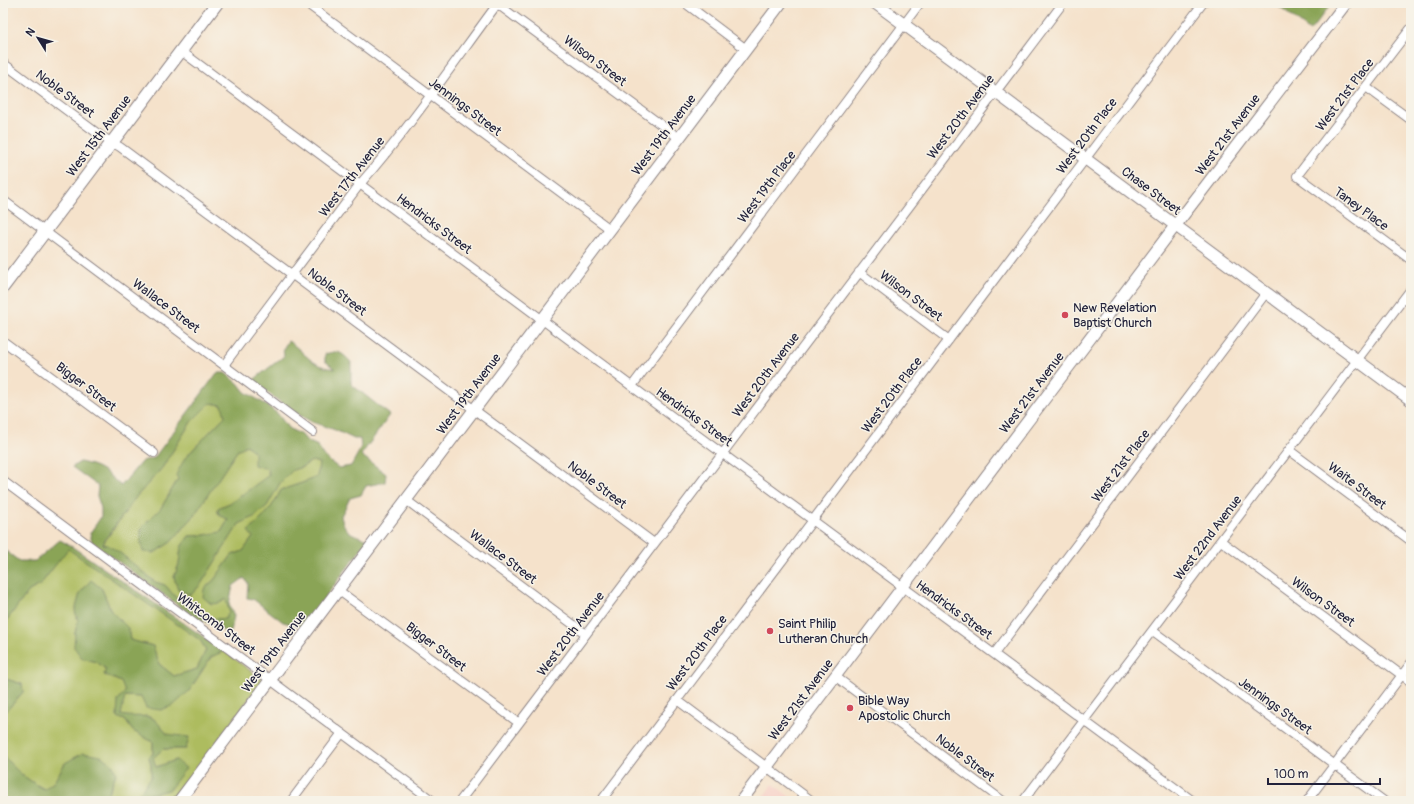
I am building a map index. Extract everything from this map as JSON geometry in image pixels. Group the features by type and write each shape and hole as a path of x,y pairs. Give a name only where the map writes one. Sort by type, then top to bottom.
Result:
{"main road":[{"name":"West 15th Avenue","path":"3,287 217,3"}],"street":[{"name":"Jennings Street","path":"306,3 610,229"},
{"name":"West 17th Avenue","path":"224,365 360,184 381,160 430,96 497,3"},
{"name":"Wilson Street","path":"497,3 679,138"},
{"path":"685,3 746,49"},
{"name":"West 19th Avenue","path":"179,801 781,3"},
{"name":"Chase Street","path":"875,3 1411,400"},
{"name":"West 19th Place","path":"632,386 920,3"},
{"name":"West 20th Avenue","path":"460,801 1063,3"},
{"name":"West 20th Place","path":"601,801 1203,3"},
{"name":"West 21st Avenue","path":"741,801 1175,226 1346,3"},
{"name":"West 21st Place","path":"1297,176 1411,28"},
{"name":"Hendricks Street","path":"181,51 1193,801"},
{"name":"Noble Street","path":"3,63 101,136 120,147 293,274 654,543"},
{"path":"1366,87 1411,120"},
{"name":"Taney Place","path":"1297,176 1411,260"},
{"name":"Wallace Street","path":"3,200 314,432"},
{"name":"Wilson Street","path":"859,272 949,340"},
{"name":"West 22nd Avenue","path":"1023,801 1411,289"},
{"name":"West 21st Place","path":"994,654 1266,293"},
{"name":"Bigger Street","path":"3,340 154,453"},
{"name":"Waite Street","path":"1289,450 1411,541"},
{"name":"Whitcomb Street","path":"3,481 433,801"},
{"name":"Wallace Street","path":"406,500 586,634"},
{"name":"Wilson Street","path":"1221,541 1411,682"},
{"name":"Bigger Street","path":"338,590 519,724"},
{"name":"Jennings Street","path":"1153,631 1384,801"},
{"path":"1307,801 1411,663"},
{"name":"Noble Street","path":"836,677 1003,801"},
{"path":"677,700 812,801"},
{"path":"291,801 342,733"}],"shaded area":[{"path":"773,784 795,801 760,801"}],"green space":[{"path":"1274,3 1332,3 1310,31"},
{"path":"288,341 317,364 327,368 335,369 325,361 325,354 337,352 345,356 351,362 351,384 390,415 361,455 386,474 385,482 366,486 361,495 350,498 341,516 343,522 347,530 368,540 303,627 283,622 253,599 247,598 248,583 244,578 233,586 229,604 234,616 231,632 228,633 191,615 92,542 90,533 101,517 101,508 97,496 98,486 72,467 80,462 94,466 103,470 121,486 142,461 154,458 217,373 225,373 238,383 245,392 278,414 288,428 302,435 307,441 318,446 322,454 339,468 351,466 361,448 360,439 354,439 335,430 312,422 294,412 252,381 284,356 283,349","holes":["210,403 222,405 225,416 185,458 176,475 178,479 161,508 141,528 141,544 143,552 154,553 171,542 193,517 237,451 246,445 254,451 254,465 268,469 269,475 232,502 218,508 218,513 228,520 221,532 189,536 181,547 179,564 174,577 178,590 191,595 201,584 239,524 254,517 267,506 280,483 293,470 312,461 319,463 317,477 281,490 259,522 248,531 253,537 243,551 232,555 214,580 204,589 203,597 211,604 220,603 226,599 229,612 225,619 206,618 182,605 165,585 155,582 119,552 108,545 103,544 136,497 162,468 191,422"]},
{"path":"210,403 223,405 225,416 185,458 178,479 161,508 141,528 154,553 171,542 193,517 237,451 246,445 250,448 263,462 269,476 232,502 218,508 218,513 228,520 221,532 189,536 181,547 179,564 174,577 178,590 191,595 201,584 239,524 254,517 267,506 280,483 293,470 312,461 319,463 317,477 281,490 267,512 249,531 253,537 243,551 232,555 214,580 204,589 226,598 229,612 225,619 206,618 182,605 165,585 155,582 119,552 103,544 136,497 162,468 191,422"},
{"path":"60,540 224,651 211,657 189,691 174,705 161,710 146,708 141,697 125,696 121,715 152,718 167,734 189,737 186,749 163,749 153,758 156,767 176,760 186,768 169,790 146,795 147,801 129,801 136,798 151,777 151,764 149,757 153,754 153,742 133,731 125,720 117,717 118,700 125,692 121,682 104,674 106,669 97,662 82,658 74,647 78,621 75,611 80,593 91,580 102,589 111,611 128,628 130,640 153,646 159,664 174,676 197,669 206,650 200,640 68,549 40,585 29,591 3,625 3,549 19,561 35,561"},
{"path":"68,548 200,640 206,650 197,669 174,676 159,664 153,646 130,640 128,628 111,611 102,589 75,611 78,621 75,633 82,658 97,662 106,670 104,675 121,682 126,692 117,717 125,720 133,731 153,742 153,754 149,757 152,777 136,798 129,801 105,801 116,774 65,763 54,782 44,789 10,765 2,753 3,715 23,692 22,684 3,678 3,625 29,591 40,585"},
{"path":"224,651 263,680 173,801 147,801 146,795 169,790 176,760 156,767 153,758 162,749 186,749 167,734 154,719 147,716 129,717 120,715 125,696 141,697 189,691 211,657"},
{"path":"3,678 22,684 23,692 3,715"},
{"path":"83,753 101,756 113,765 116,774 105,801 3,801 3,755 22,774 44,789 54,782 65,763"}],"place":[{"name":"New Revelation Baptist Church","path":"1065,315"},
{"name":"Saint Philip Lutheran Church","path":"770,631"},
{"name":"Bible Way Apostolic Church","path":"850,708"}]}
